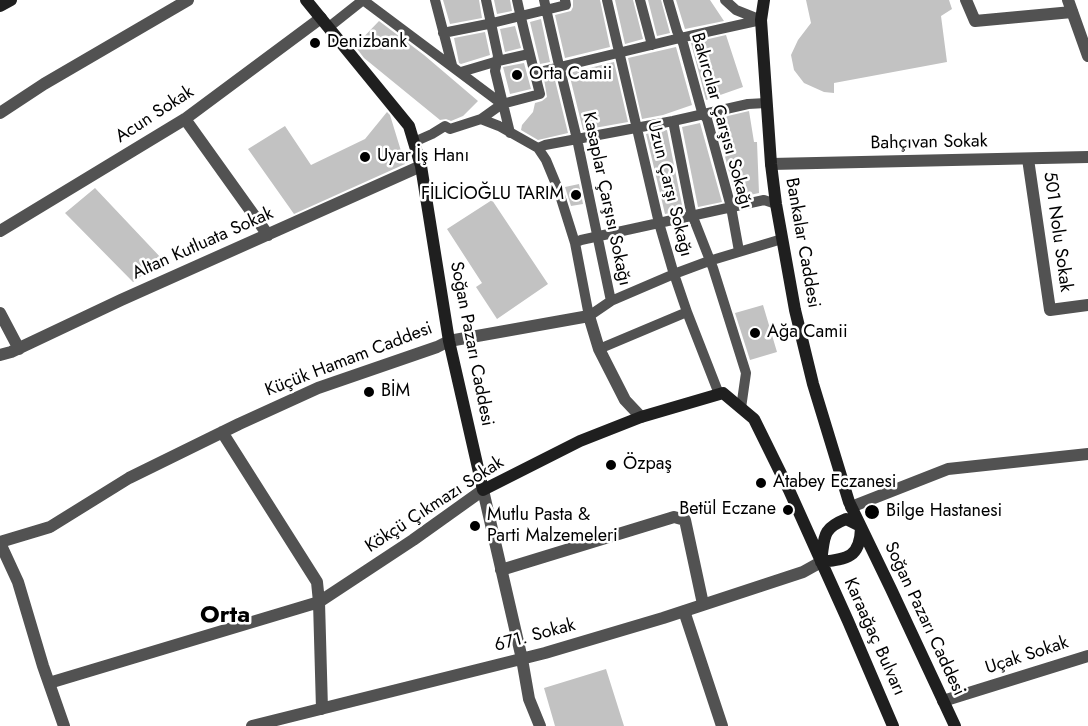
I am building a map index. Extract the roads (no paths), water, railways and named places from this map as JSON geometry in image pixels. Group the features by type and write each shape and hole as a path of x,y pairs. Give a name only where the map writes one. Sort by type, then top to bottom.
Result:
{"main road":[{"path":"0,6 12,0"},
{"name":"Soğan Pazarı Caddesi","path":"306,0 409,126 421,166 450,341 483,490"},
{"name":"Bankalar Caddesi","path":"764,0 761,20 771,164 795,310 813,384 850,504 861,527"},
{"name":"Karaağaç Bulvarı","path":"719,394 723,393 754,418 789,490 893,726"},
{"name":"Kökçü Çıkmazı Sokak","path":"483,490 580,441 641,417 719,394"},
{"path":"846,519 861,527 861,541 854,554 843,560 821,562 825,533 832,524 846,519"},
{"name":"Soğan Pazarı Caddesi","path":"861,527 955,726"}],"street":[{"path":"0,113 44,84 188,0"},
{"path":"325,22 363,0 502,104"},
{"path":"435,0 443,33 456,68"},
{"path":"486,0 498,56 495,71 510,133"},
{"path":"414,142 445,126 450,129 481,119 502,104 540,94 517,0"},
{"path":"443,33 520,16 545,5 566,5 565,0"},
{"name":"Uzun Çarşı Sokağı","path":"607,0 659,223 687,312 719,394"},
{"path":"640,0 652,45"},
{"name":"Bakırcılar Çarşısı Sokağı","path":"668,0 731,207 739,251"},
{"path":"725,0 736,10 761,20"},
{"path":"966,0 975,21 1070,6 1088,56"},
{"name":"Kasaplar Çarşısı Sokağı","path":"545,5 578,139 611,301"},
{"path":"535,73 761,20"},
{"name":"Acun Sokak","path":"0,231 185,119 325,22"},
{"path":"456,68 529,54"},
{"path":"538,148 748,104 766,103"},
{"path":"185,119 268,236"},
{"path":"481,119 499,126 538,148 546,160 575,243 589,316 599,349 625,400 641,417"},
{"path":"673,121 693,216 746,373 741,408"},
{"name":"Bahçıvan Sokak","path":"771,164 1088,157"},
{"name":"501 Nolu Sokak","path":"1028,159 1050,310 1088,305"},
{"name":"Altan Kutluata Sokak","path":"0,355 19,349 121,300 421,166"},
{"path":"575,243 764,200 776,204"},
{"path":"589,316 611,301 674,274 739,251 782,239"},
{"path":"599,349 687,312"},
{"path":"0,313 19,349"},
{"name":"Küçük Hamam Caddesi","path":"0,542 50,526 129,478 318,388 450,341 589,316"},
{"path":"222,432 317,582 322,709"},
{"path":"850,504 948,469 1088,454"},
{"name":"Soğan Pazarı Caddesi","path":"483,490 529,699 540,726"},
{"name":"Kökçü Çıkmazı Sokak","path":"49,683 319,602 413,540 483,490"},
{"path":"501,570 674,517 685,520 703,604"},
{"path":"0,542 18,582 64,726"},
{"name":"671. Sokak","path":"252,726 522,659 684,611 803,572 821,562"},
{"path":"684,611 722,726"},
{"name":"Uçak Sokak","path":"943,702 1088,656"}],"place":[{"name":"Denizbank","path":"315,43"},
{"name":"Orta Camii","path":"517,75"},
{"name":"Uyar İş Hanı","path":"365,157"},
{"name":"FİLİCİOĞLU TARIM","path":"576,195"},
{"name":"Ağa Camii","path":"755,333"},
{"name":"BİM","path":"369,392"},
{"name":"Özpaş","path":"611,465"},
{"name":"Atabey Eczanesi","path":"761,483"},
{"name":"Betül Eczane","path":"788,510"},
{"name":"Bilge Hastanesi","path":"872,512"},
{"name":"Mutlu Pasta & Parti Malzemeleri","path":"475,526"}],"district":[{"name":"Orta","path":"225,616"}]}
